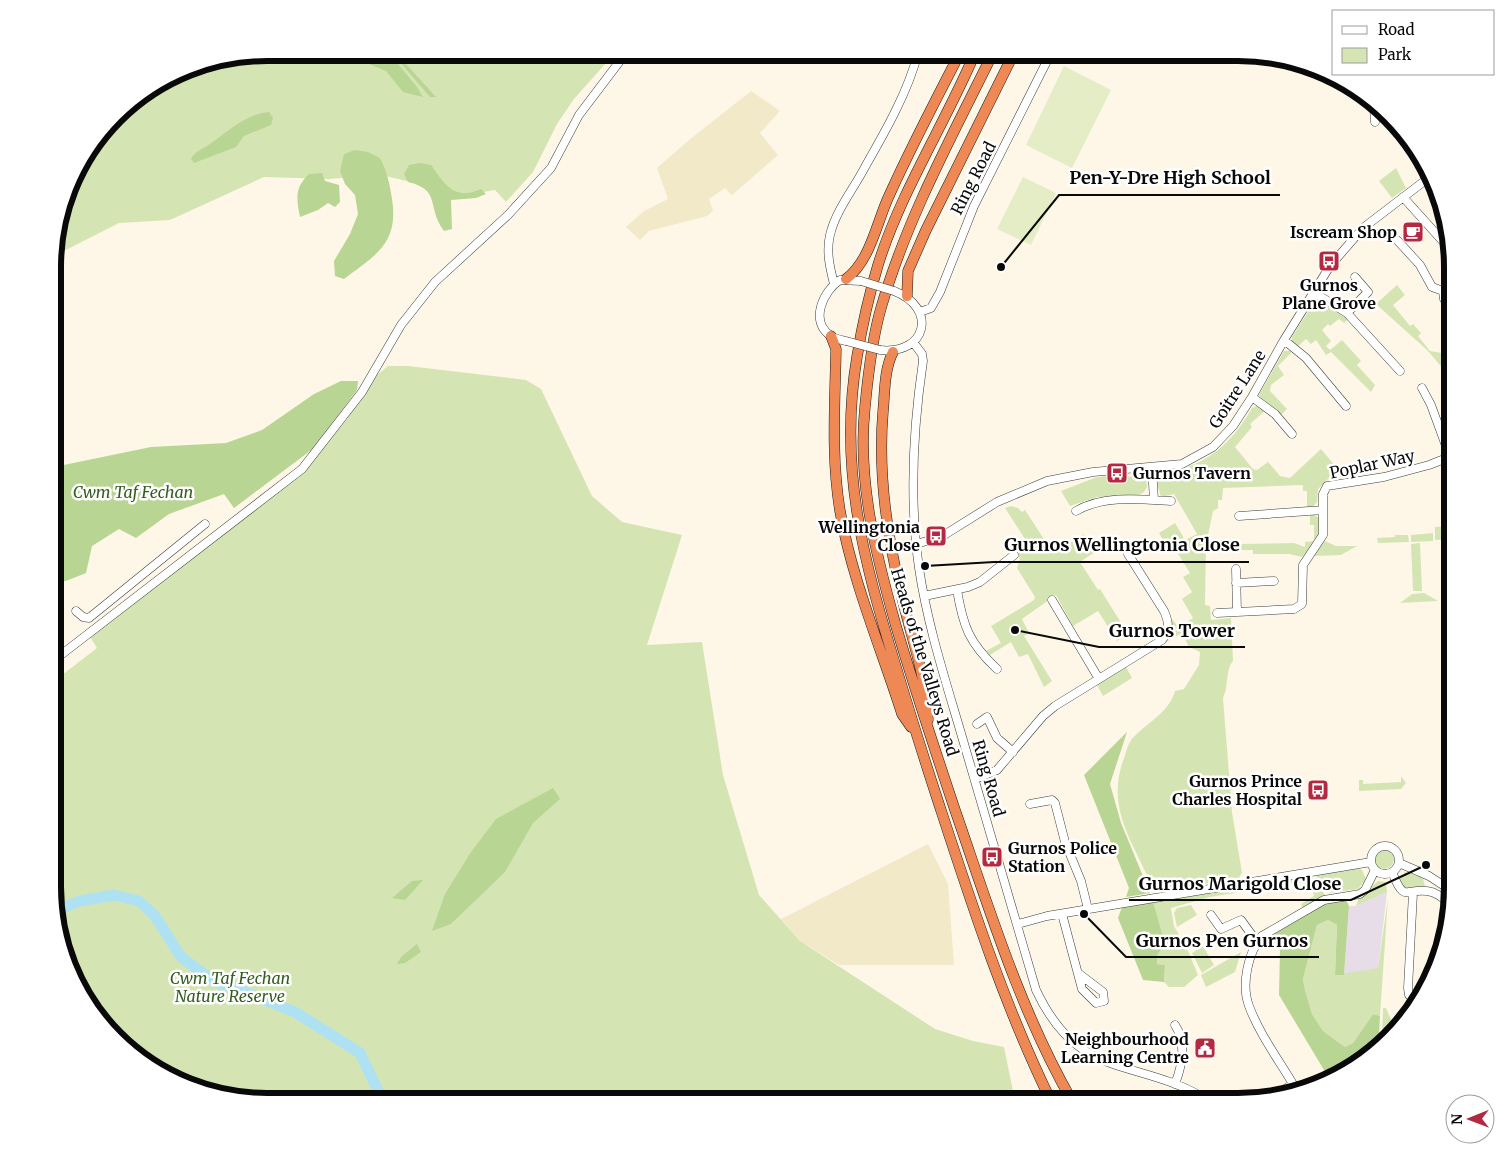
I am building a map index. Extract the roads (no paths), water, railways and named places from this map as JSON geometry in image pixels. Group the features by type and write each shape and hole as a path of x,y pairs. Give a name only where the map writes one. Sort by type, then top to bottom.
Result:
{"highway":[{"path":"846,279 855,272 862,262 887,200 956,61"},
{"name":"Heads of the Valleys Road","path":"971,61 895,222 878,263 856,359 850,420 850,466 856,516 878,606 917,736 1004,996 1024,1047 1047,1093"},
{"name":"Heads of the Valleys Road","path":"989,61 949,139 893,272 880,310 864,410 864,468 869,521 891,610 928,732 1009,967 1050,1063 1067,1093"},
{"path":"907,296 908,271 926,230 1010,61"},
{"path":"831,336 836,349 834,454 840,511 852,562 902,714 917,736"},
{"path":"893,352 886,374 882,430 883,469 889,526 900,590 928,698 928,732"}],"street":[{"path":"61,656 302,469 362,392 401,325 435,282 508,215 551,168 579,114 620,61"},
{"path":"834,284 828,260 830,236 841,206 888,125 916,61"},
{"name":"Ring Road","path":"920,312 931,308 940,292 974,206 1047,61"},
{"path":"1375,114 1375,122"},
{"name":"Goitre Lane","path":"916,544 942,537 997,502 1047,481 1093,472 1182,464 1213,447 1233,426 1252,397 1284,340 1330,266 1378,215 1424,181"},
{"path":"1403,198 1442,240"},
{"path":"1397,240 1420,265 1432,287 1443,291 1444,299"},
{"path":"1347,313 1368,292 1355,277"},
{"path":"846,279 861,281 907,296 916,304 920,312 921,327 914,342 907,348 893,352 831,336 824,329 820,314 821,302 826,292 834,284 846,279"},
{"path":"1313,292 1347,313 1400,371"},
{"path":"1284,340 1306,358 1346,406"},
{"name":"Ring Road","path":"914,342 924,361 915,426 913,508 916,544 930,628 1036,990 1044,1008 1065,1036 1095,1058 1175,1084 1192,1093"},
{"path":"1422,388 1431,405 1444,439"},
{"path":"1252,397 1269,408 1292,434"},
{"name":"Poplar Way","path":"1217,613 1294,608 1302,604 1303,565 1322,539 1324,490 1331,484 1384,477 1444,459"},
{"path":"1152,468 1154,500"},
{"path":"1076,511 1090,502 1104,500 1171,501"},
{"path":"1239,516 1323,510"},
{"path":"76,611 83,617 89,618 205,524"},
{"path":"974,779 992,774 1055,706 1162,640 1167,634 1168,620 1128,554"},
{"path":"924,596 957,590 980,582 1014,555"},
{"path":"1236,569 1237,612"},
{"path":"143,575 152,586"},
{"path":"1236,583 1274,581"},
{"path":"957,590 961,618 966,631 980,653 997,669"},
{"path":"1052,600 1099,679"},
{"path":"978,724 987,717 997,738 1013,752"},
{"path":"1030,804 1048,800 1052,800 1055,803 1065,842 1081,881 1088,909"},
{"path":"1387,846 1397,853 1399,863 1392,872 1383,874 1375,870 1371,862 1375,850 1387,846"},
{"path":"1018,924 1088,909 1371,862"},
{"path":"1399,863 1429,876 1444,886"},
{"path":"1289,1086 1293,1084 1248,1002 1247,969 1257,942 1262,936 1320,902 1360,894 1365,890 1375,870"},
{"path":"1392,872 1403,891 1435,893 1443,899"},
{"path":"1411,997 1409,995 1408,988 1413,893"},
{"path":"1062,914 1078,973"},
{"path":"1211,915 1221,929 1241,920 1257,942"},
{"path":"1175,1025 1182,1034 1182,1066 1175,1084"}],"waterway":[{"path":"63,908 79,901 114,895 139,901 155,916 181,957 215,982 295,1012 360,1053 379,1093"}],"place":[{"name":"Iscream Shop","path":"1413,232"},
{"name":"Gurnos Plane Grove","path":"1329,261"},
{"name":"Pen-Y-Dre High School","path":"1001,267"},
{"name":"Gurnos Tavern","path":"1117,473"},
{"name":"Wellingtonia Close","path":"936,536"},
{"name":"Gurnos Wellingtonia Close","path":"925,566"},
{"name":"Gurnos Tower","path":"1015,630"},
{"name":"Gurnos Prince Charles Hospital","path":"1318,790"},
{"name":"Gurnos Police Station","path":"992,857"},
{"name":"Gurnos Marigold Close","path":"1426,865"},
{"name":"Gurnos Pen Gurnos","path":"1084,914"},
{"name":"Neighbourhood Learning Centre","path":"1205,1048"}],"park label":[{"name":"Cwm Taf Fechan","path":"133,492"},
{"name":"Cwm Taf Fechan Nature Reserve","path":"230,987"}]}
